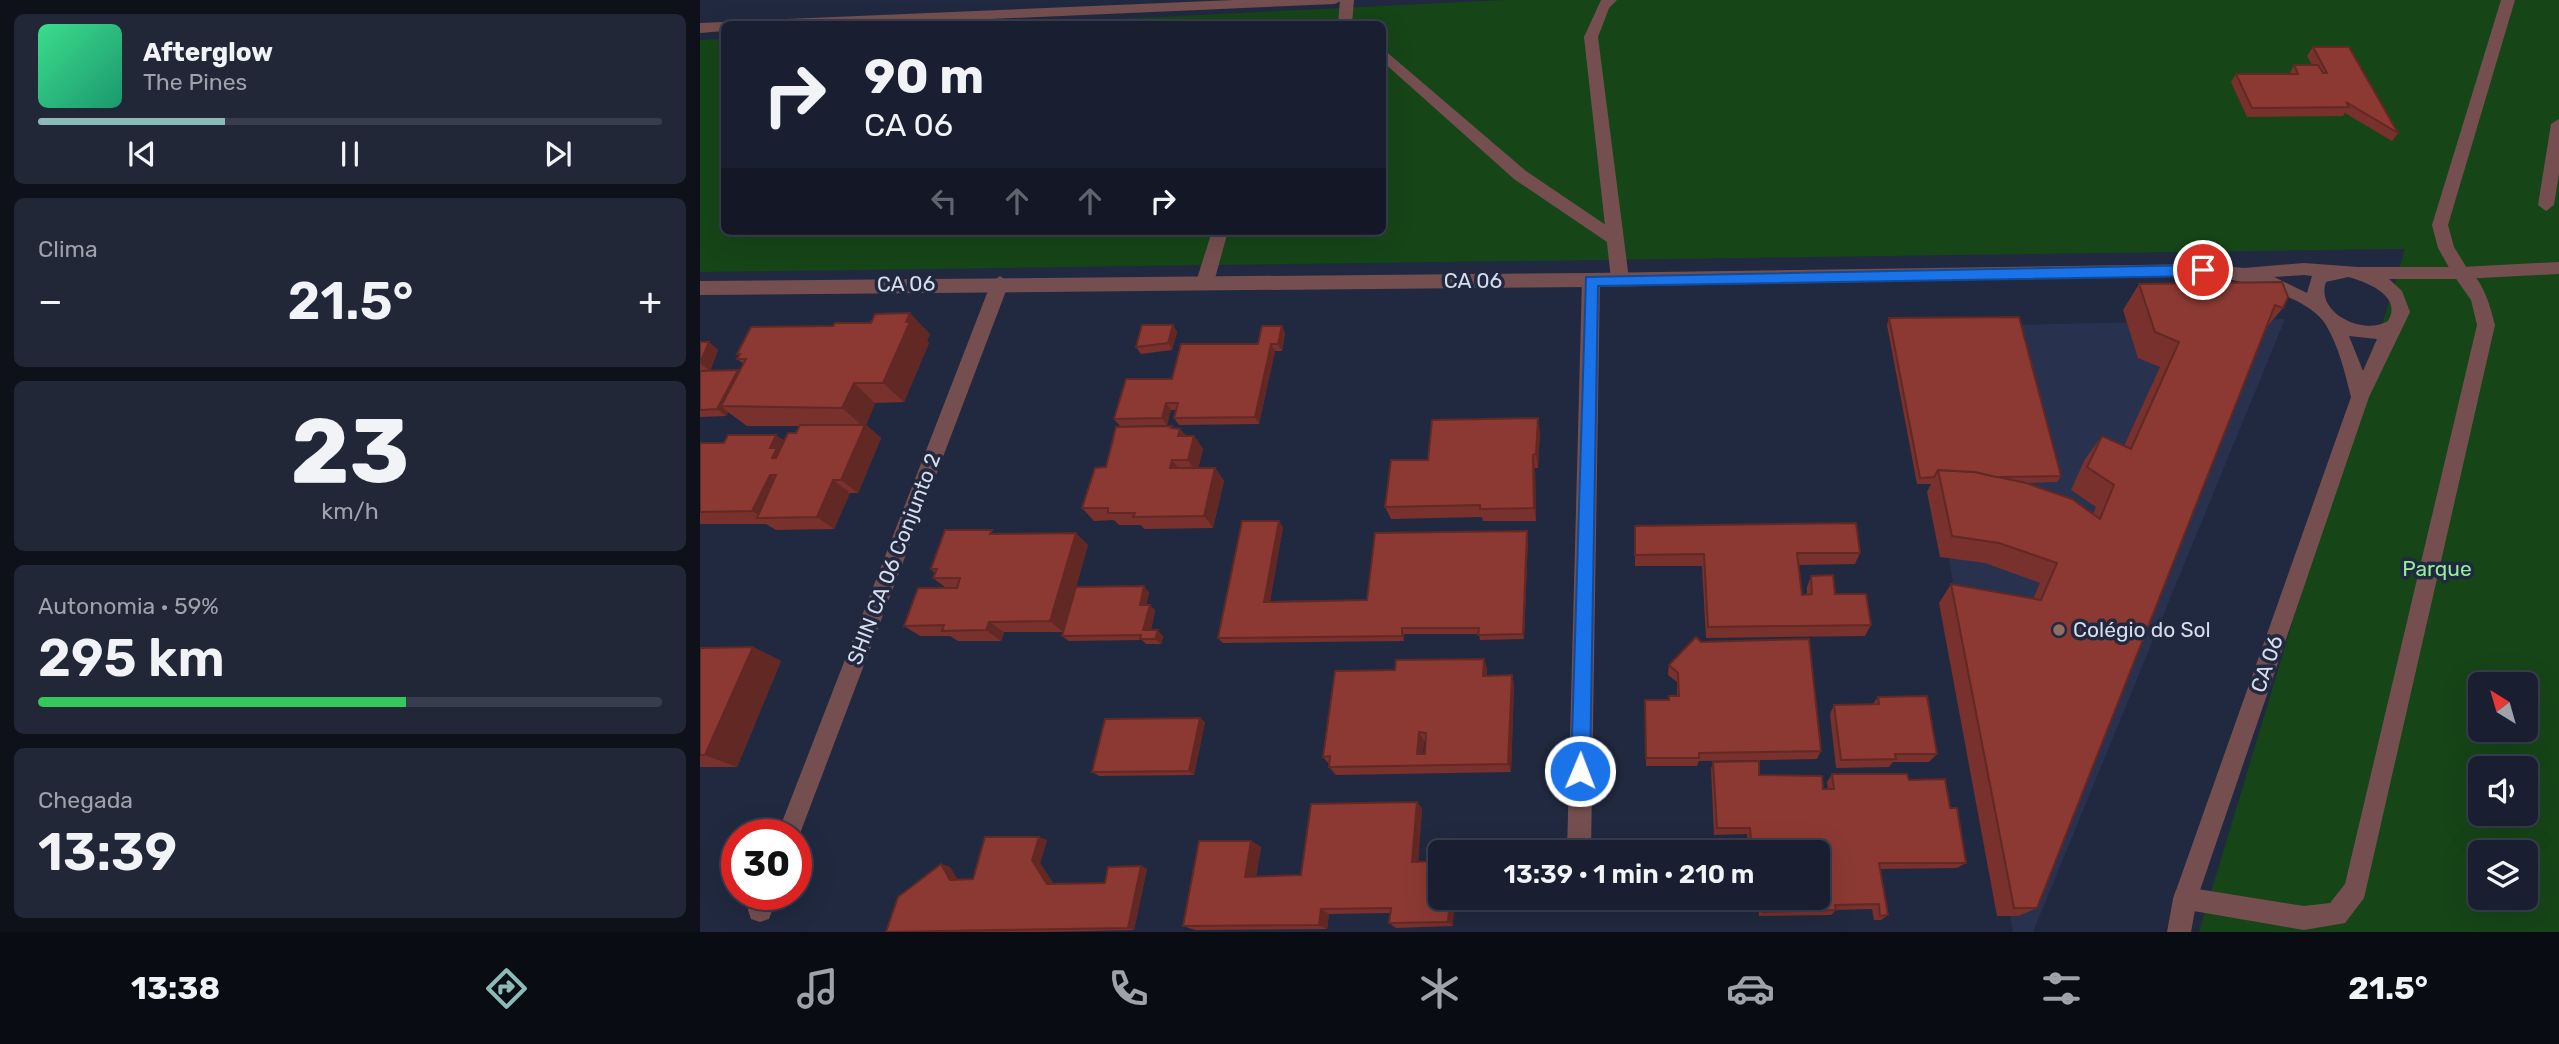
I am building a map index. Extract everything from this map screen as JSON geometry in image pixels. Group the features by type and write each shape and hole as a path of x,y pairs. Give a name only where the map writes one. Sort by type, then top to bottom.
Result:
{"street":[{"path":"865,21 1258,6 1335,0"},
{"path":"1345,21 1347,0"},
{"path":"1610,0 1603,6 1591,37 1620,279"},
{"path":"2185,899 2304,918 2336,914 2356,890 2486,325 2479,299 2446,248 2440,225 2508,0"},
{"path":"700,28 721,27"},
{"path":"1386,57 1520,175 1616,240"},
{"path":"2546,205 2559,124"},
{"path":"1205,282 1219,235"},
{"path":"2358,272 2559,268"},
{"name":"CA 06","path":"700,288 1000,283 1591,281 2203,270 2245,273 2266,270 2358,272 2373,278 2396,298 2401,310 2399,320 2380,333 2364,333 2286,290 2245,273"},
{"path":"2329,272 2319,278 2314,287 2314,298 2327,315 2351,362 2360,397"},
{"path":"1578,840 1591,281"},
{"name":"SHIN CA 06 Conjunto 2","path":"795,819 1000,283"},
{"name":"CA 06","path":"2179,932 2185,899 2360,397 2391,328"}],"shaded area":[{"name":"Colégio do Sol","path":"2285,319 2033,932 2013,932 1909,327"}],"green space":[{"name":"Parque","path":"1505,0 2559,0 2559,932 2199,932 2405,249 700,272 700,40 721,39 721,235 1386,235 1386,21 1079,21"}],"building":[{"path":"2313,47 2349,47 2398,133 2346,102 2349,107 2252,108 2236,74 2298,74 2294,65 2318,65 2323,73 2327,73"},
{"name":"Colégio do Sol","path":"2282,282 2288,297 2283,308 2275,305 2037,908 2014,908 1951,584 2041,600 2057,563 1999,543 1952,536 1938,470 1975,472 2026,483 2072,499 2100,519 2114,485 2087,467 2102,436 2131,449 2179,342 2155,332 2139,284"},
{"path":"910,313 906,322 910,322 883,383 854,383 842,408 721,406 746,359 737,359 740,354 737,354 751,327 871,323 875,314"},
{"path":"2019,317 2061,476 1996,477 1975,472 1938,470 1934,477 1920,478 1889,318"},
{"path":"1142,325 1173,325 1168,343 1136,347"},
{"path":"1262,326 1282,326 1278,344 1271,344 1255,417 1174,418 1178,403 1166,403 1162,418 1114,419 1126,379 1172,379 1181,344 1258,344"},
{"path":"700,342 709,342 700,363"},
{"path":"738,370 717,409 700,410 700,371"},
{"path":"1538,418 1536,454 1533,455 1534,508 1480,509 1480,505 1385,507 1391,460 1428,460 1432,420"},
{"path":"800,425 865,425 841,480 833,480 817,517 757,518 776,475 770,475 752,511 700,512 700,443 724,443 728,435 776,435 770,448 777,448 772,458 776,458 788,433 796,433"},
{"path":"1172,426 1171,428 1180,429 1178,436 1194,436 1188,460 1172,460 1170,468 1215,468 1204,516 1133,517 1135,513 1108,513 1108,508 1082,508 1095,468 1106,467 1116,427"},
{"path":"1242,521 1279,521 1264,602 1367,600 1375,533 1527,531 1523,634 1478,635 1479,628 1402,628 1402,636 1218,638"},
{"path":"1856,523 1860,553 1797,553 1802,595 1812,594 1811,576 1833,575 1835,594 1866,594 1871,625 1708,627 1704,554 1635,555 1635,526"},
{"path":"945,530 992,530 990,534 1076,533 1050,621 989,622 986,630 942,631 944,625 904,626 918,588 957,588 960,578 933,578 937,569 931,569"},
{"path":"1144,586 1140,605 1150,605 1143,630 1158,630 1155,639 1140,639 1141,635 1062,636 1076,587"},
{"path":"1696,637 1701,642 1809,639 1821,751 1699,753 1699,758 1646,758 1645,700 1669,700 1669,696 1679,696 1678,673 1669,665"},
{"path":"753,647 705,755 700,755 700,648"},
{"path":"1484,659 1483,676 1512,675 1508,764 1329,767 1330,756 1323,757 1335,671 1395,670 1396,660","holes":["1419,732 1426,733 1425,754 1417,754"]},
{"path":"1927,696 1937,754 1895,754 1896,759 1841,760 1834,705 1879,704 1878,697"},
{"path":"1200,718 1189,771 1092,772 1105,719"},
{"path":"1759,761 1759,775 1822,776 1823,789 1834,789 1832,774 1907,774 1909,780 1945,779 1950,808 1957,808 1966,863 1879,863 1888,915 1880,916 1879,904 1835,905 1836,910 1763,912 1830,910 1830,840 1751,840 1750,828 1717,828 1713,762"},
{"path":"1417,802 1412,862 1428,861 1428,910 1449,910 1448,922 1389,923 1391,908 1321,909 1319,925 1183,926 1199,841 1251,841 1245,877 1301,875 1311,804"},
{"path":"985,837 1039,837 1032,860 1047,884 1105,883 1108,867 1141,866 1128,928 886,932 898,897 941,864 950,880 973,879"}],"place":[{"name":"Colégio do Sol","path":"2059,630"}],"route":[{"path":"1580,771 1591,281 2203,270"}]}
